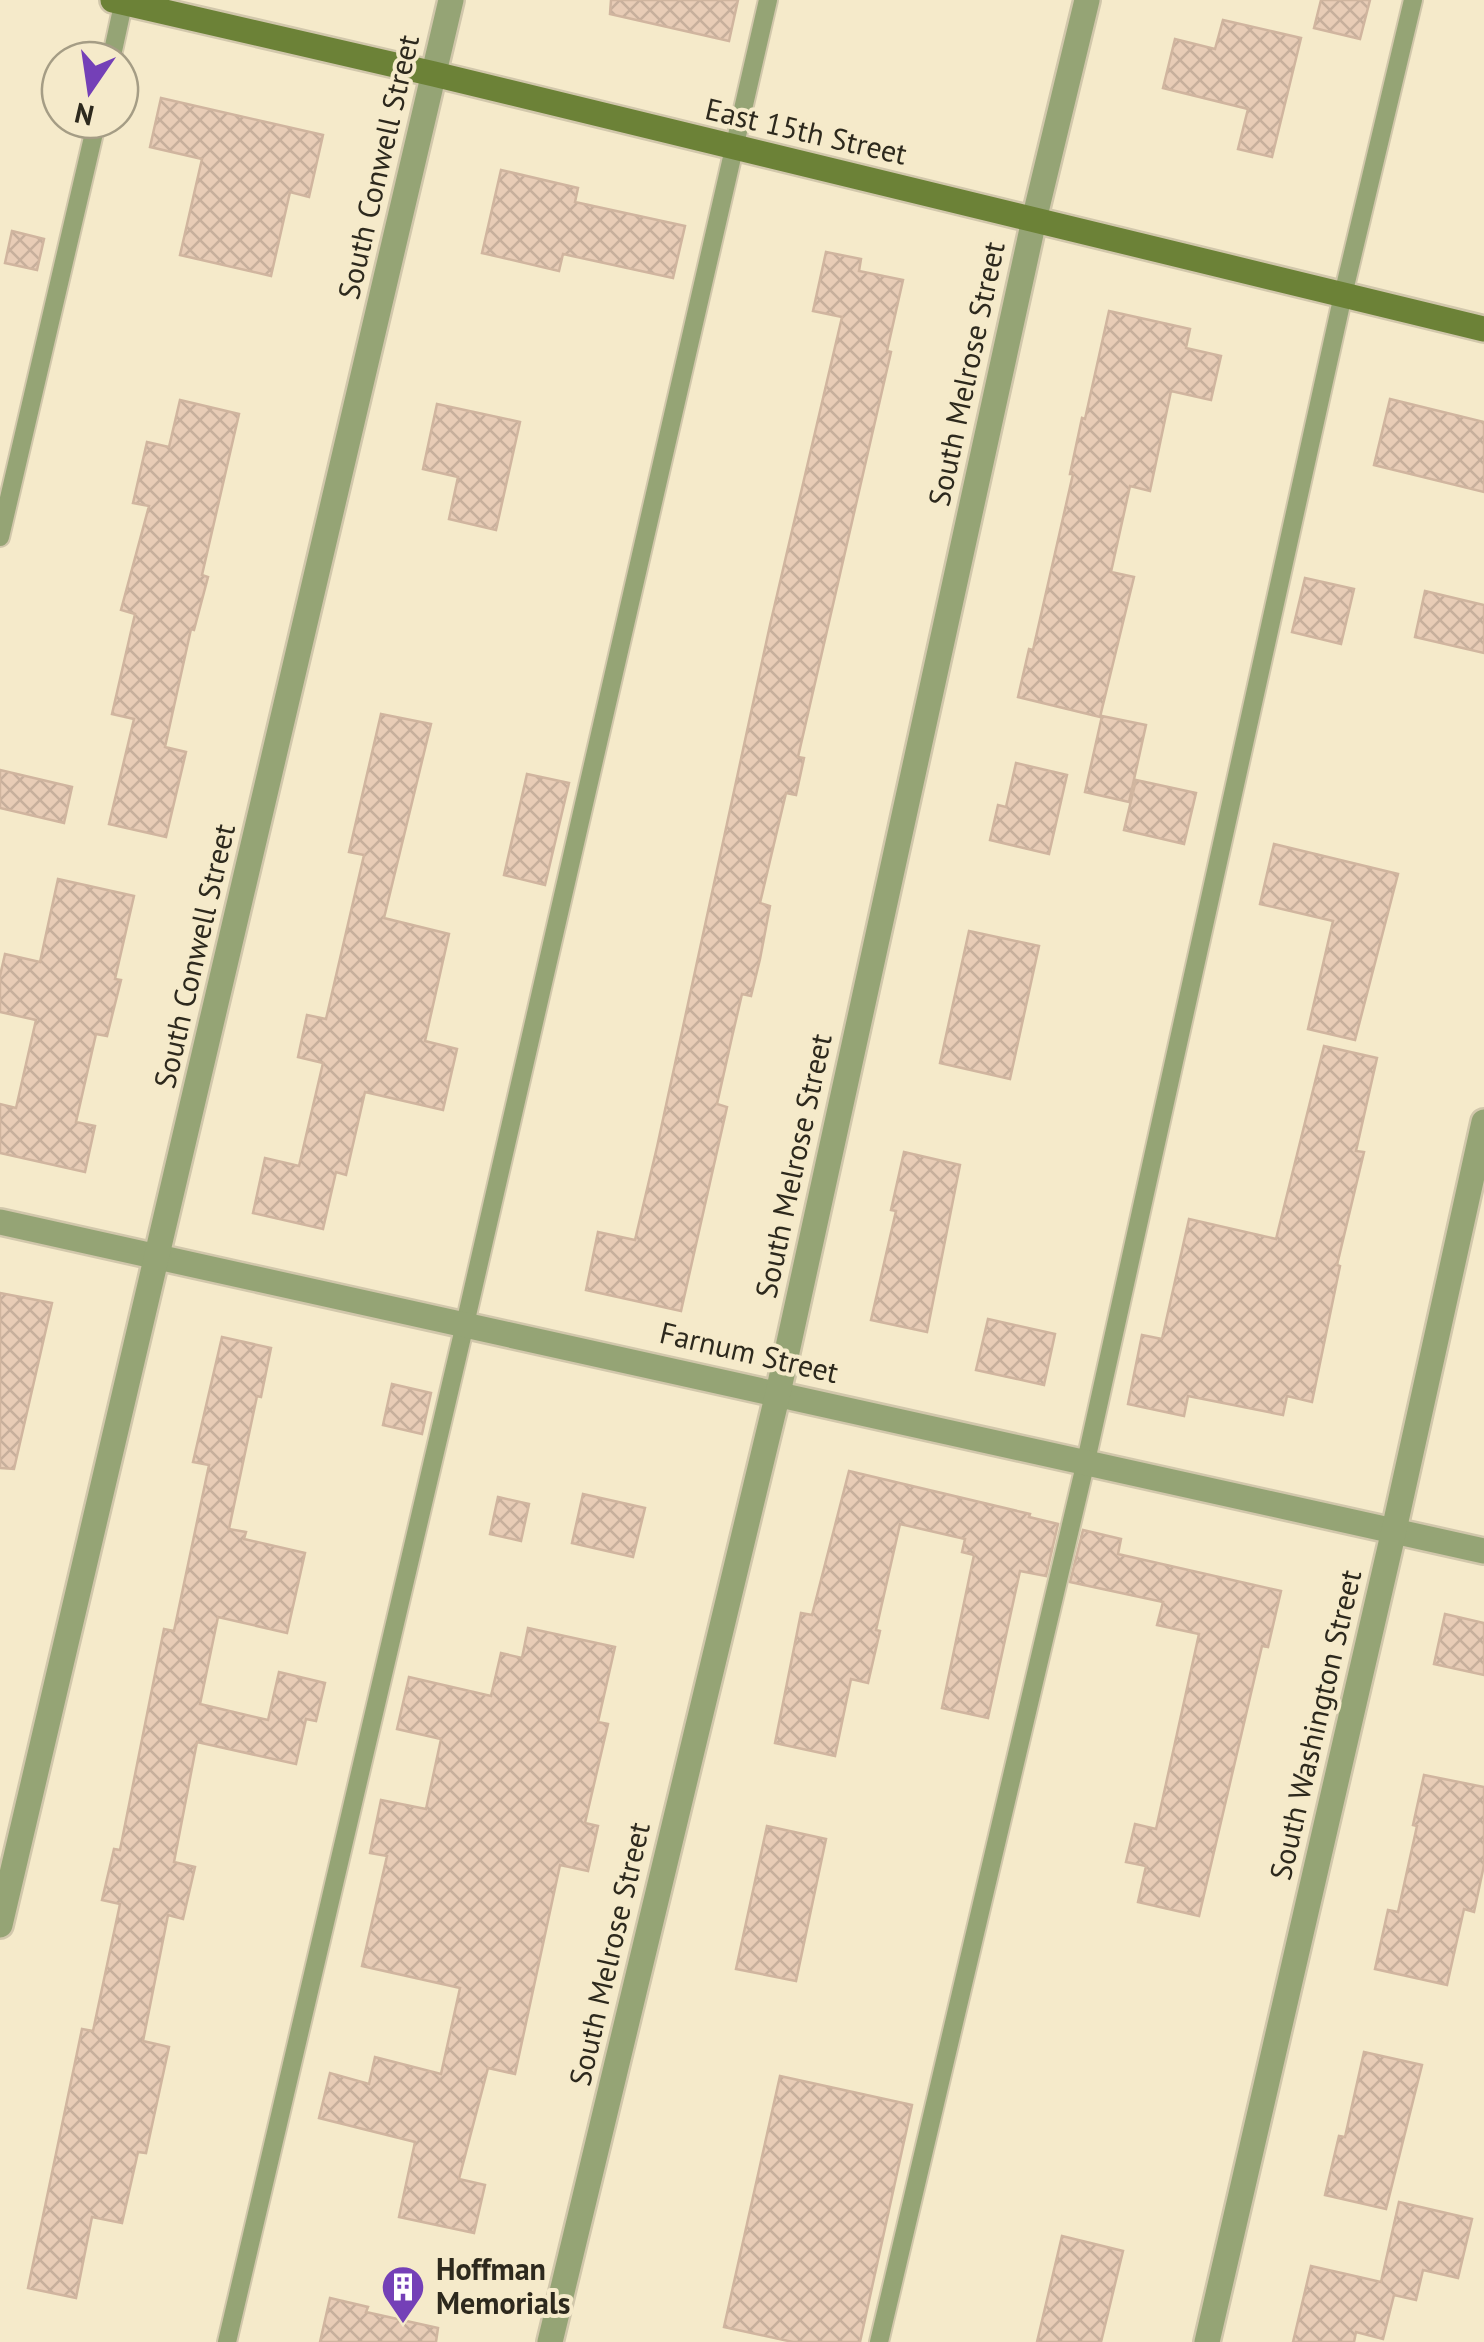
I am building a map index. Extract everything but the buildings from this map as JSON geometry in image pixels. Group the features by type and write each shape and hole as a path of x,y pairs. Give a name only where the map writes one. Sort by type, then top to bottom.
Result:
{"main road":[{"name":"East 15th Street","path":"120,1 1484,329"}],"street":[{"name":"South Conwell Street","path":"0,1925 451,0"},
{"name":"South Melrose Street","path":"550,2342 778,1393 1034,220 1087,0"},
{"name":"South Washington Street","path":"1207,2342 1484,1122"},
{"name":"Farnum Street","path":"0,1222 1484,1551"}],"lane":[{"path":"227,2342 466,1324 768,0"},
{"path":"879,2342 1086,1461 1343,295 1413,0"},
{"path":"113,40 120,1"},
{"path":"0,537 92,140"}],"place":[{"name":"Hoffman Memorials","path":"403,2325"}]}
